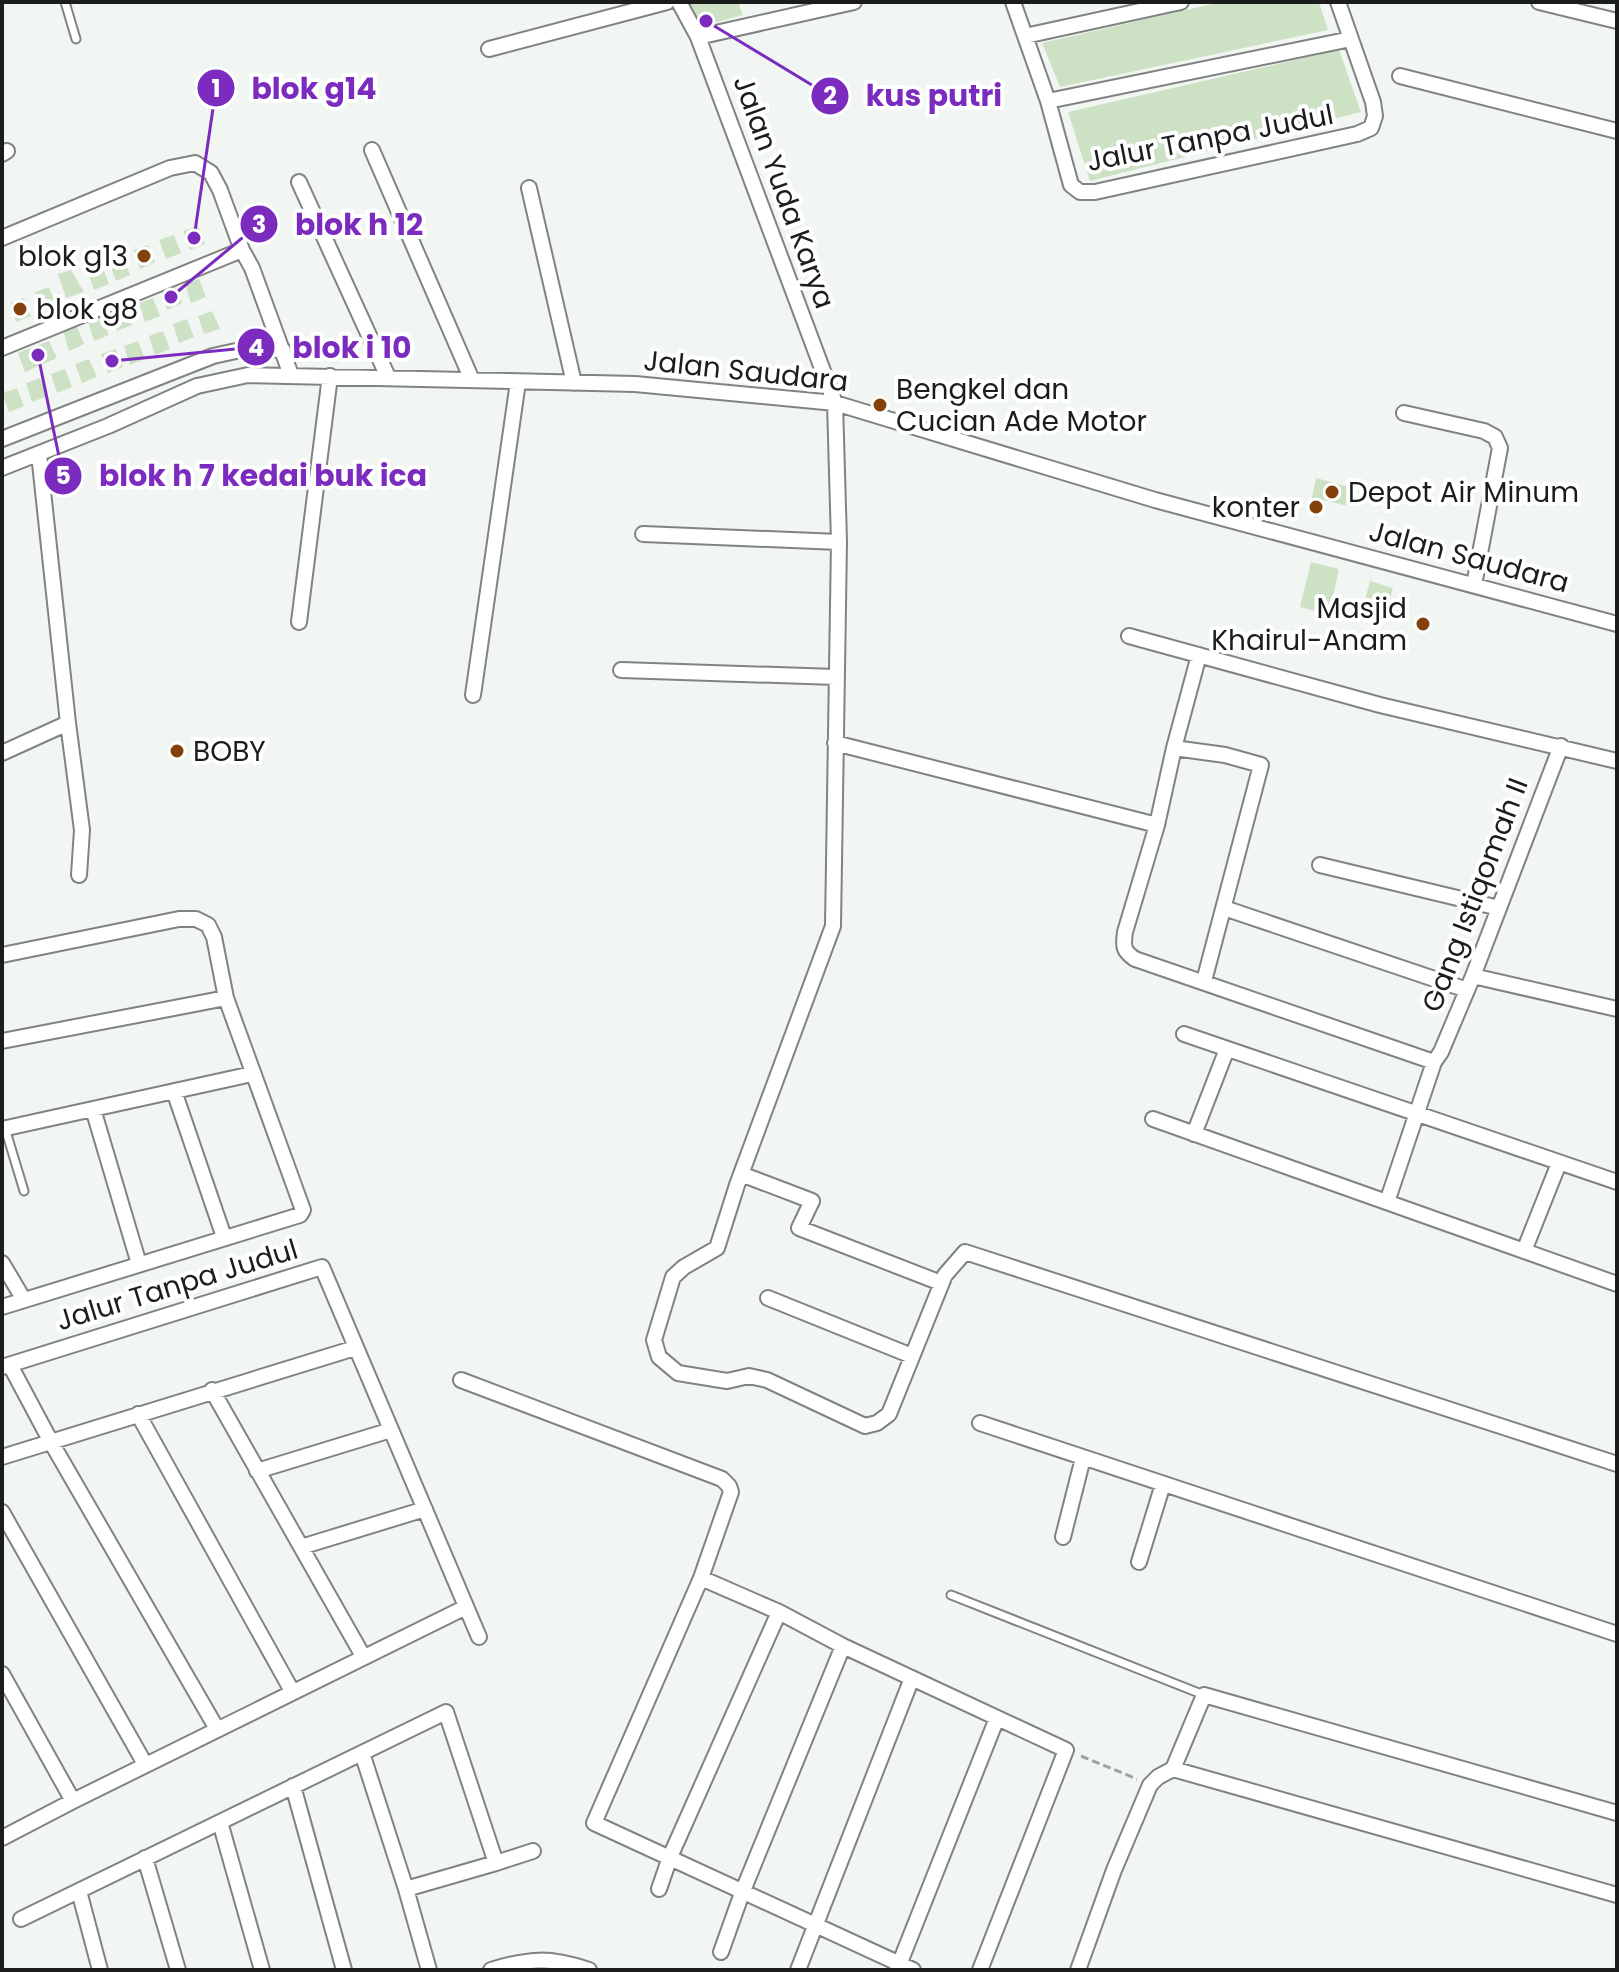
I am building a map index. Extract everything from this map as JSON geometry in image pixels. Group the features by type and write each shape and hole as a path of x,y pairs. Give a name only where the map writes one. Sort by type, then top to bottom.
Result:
{"street":[{"path":"489,49 667,2"},
{"name":"Jalan Yuda Karya","path":"679,2 698,37 835,403 839,542 833,926 741,1174 717,1248 673,1277 654,1340 659,1357 678,1373 727,1381 749,1376 767,1380 865,1426 877,1423 889,1414 912,1356"},
{"path":"698,37 854,2"},
{"name":"Jalur Tanpa Judul","path":"1013,2 1048,101 1071,185 1080,192 1095,192 1248,160 1371,128 1375,116 1373,102 1338,2"},
{"path":"1025,36 1181,2"},
{"path":"1539,2 1617,21"},
{"path":"1048,101 1351,39"},
{"path":"1400,76 1617,131"},
{"path":"372,150 472,380"},
{"path":"2,238 170,168 195,163 211,173 216,181 291,375"},
{"path":"299,182 388,377"},
{"path":"529,188 574,383"},
{"path":"2,348 242,250"},
{"path":"2,439 213,356 245,349 283,350"},
{"name":"Jalan Saudara","path":"2,468 197,386 248,375 635,384 835,403 1155,500 1617,624"},
{"path":"299,622 330,376"},
{"path":"473,695 518,382"},
{"path":"97,402 108,426"},
{"path":"1404,413 1484,431 1495,437 1500,448 1474,585"},
{"path":"39,454 82,830 79,875"},
{"path":"643,534 839,542"},
{"path":"1129,636 1380,705 1617,761"},
{"path":"1199,655 1157,825 1123,945 1126,953 1135,959 1434,1062"},
{"path":"621,670 836,677"},
{"path":"2,753 68,723"},
{"path":"835,743 1157,825"},
{"name":"Gang Istiqomah II","path":"1387,1202 1434,1062 1473,976 1561,746"},
{"path":"1174,748 1225,755 1261,765 1204,981"},
{"path":"1320,865 1499,908"},
{"path":"1224,908 1467,990"},
{"name":"Jalur Tanpa Judul","path":"2,955 179,919 196,919 208,925 214,937 226,998 303,1212 2,1307"},
{"path":"1473,976 1617,1009"},
{"path":"2,1041 226,998"},
{"path":"1184,1034 1617,1182"},
{"path":"1194,1134 1227,1049"},
{"path":"4,1128 252,1074"},
{"name":"Jalur Tanpa Judul","path":"174,1091 224,1237"},
{"name":"Jalur Tanpa Judul","path":"93,1109 139,1264"},
{"path":"1153,1119 1617,1284"},
{"path":"1524,1251 1559,1163"},
{"path":"741,1174 812,1201 799,1228 941,1283"},
{"path":"768,1298 912,1356 941,1283 957,1258 965,1252 1617,1464"},
{"name":"Jalur Tanpa Judul","path":"2,1263 24,1300"},
{"name":"Jalur Tanpa Judul","path":"217,1729 6,1366 322,1267 479,1637"},
{"path":"2,1457 355,1348"},
{"path":"461,1380 722,1479 731,1492 701,1578 594,1823 742,1893 816,1924 903,1968 997,1718"},
{"path":"212,1390 363,1656"},
{"path":"138,1414 292,1691"},
{"path":"980,1423 1617,1634"},
{"path":"257,1471 391,1430"},
{"path":"1063,1537 1083,1458"},
{"path":"1139,1562 1163,1484"},
{"path":"301,1547 425,1509"},
{"path":"2,1512 145,1764"},
{"path":"701,1578 779,1612 843,1646 1066,1750 980,1970"},
{"path":"2,1838 145,1764 466,1607"},
{"path":"659,1889 670,1857 779,1612"},
{"path":"721,1952 843,1646"},
{"path":"2,1674 73,1801"},
{"path":"798,1970 912,1678"},
{"path":"1078,1970 1114,1870 1150,1785 1173,1769 1204,1695 1617,1813"},
{"path":"21,1919 446,1712 496,1863"},
{"path":"362,1753 429,1970"},
{"path":"1173,1769 1617,1895"},
{"path":"293,1786 344,1970"},
{"path":"220,1822 262,1970"},
{"path":"406,1889 533,1851"},
{"path":"145,1858 178,1970"},
{"path":"79,1891 100,1970"},
{"path":"491,1970 539,1959 589,1970"}],"lane":[{"path":"65,2 76,39"},
{"path":"4,1128 24,1191"},
{"path":"951,1595 1204,1695"}],"path":[{"path":"1066,1750 1150,1785"}],"building":[{"path":"693,2 738,2 743,15 695,28 685,5"},
{"path":"1221,2 1319,2 1328,30 1060,87 1042,43"},
{"path":"1339,50 1361,112 1090,181 1068,112"},
{"path":"198,226 205,244 190,250 183,231"},
{"path":"174,235 181,253 166,259 159,240"},
{"name":"blok g13","path":"148,245 155,262 140,269 134,250"},
{"path":"123,257 130,275 116,281 109,262"},
{"path":"102,266 109,284 94,290 88,271"},
{"path":"71,270 84,292 66,298 58,274"},
{"path":"199,279 206,297 191,303 185,284"},
{"path":"175,286 182,303 167,310 161,290"},
{"path":"49,287 56,305 41,311 35,292"},
{"name":"blok g8","path":"24,298 31,316 16,322 10,303"},
{"path":"153,298 160,316 145,322 139,303"},
{"path":"125,307 132,325 117,331 111,312"},
{"path":"212,311 220,329 204,334 198,316"},
{"path":"102,317 109,335 94,341 88,322"},
{"path":"187,319 194,337 179,343 173,324"},
{"path":"77,327 84,344 69,351 63,331"},
{"path":"163,331 170,349 155,355 149,336"},
{"path":"49,341 57,358 25,372 18,353"},
{"path":"138,341 145,359 130,365 124,346"},
{"path":"116,349 123,367 108,373 101,354"},
{"path":"89,359 97,377 82,383 75,364"},
{"path":"65,369 72,387 57,393 51,374"},
{"path":"40,378 47,396 32,402 26,383"},
{"path":"17,388 24,406 9,412 2,393"},
{"name":"Depot Air Minum","path":"1316,478 1353,488 1348,506 1323,500 1317,518 1309,513"},
{"path":"1311,562 1339,569 1329,615 1300,607"},
{"path":"1370,581 1393,588 1384,621 1361,614"}],"place":[{"name":"kus putri","path":"706,21"},
{"name":"blok g14","path":"194,238"},
{"name":"blok g13","path":"144,256"},
{"name":"blok h 12","path":"171,297"},
{"name":"blok g8","path":"20,309"},
{"name":"blok h 7 kedai buk ica","path":"38,355"},
{"name":"blok i 10","path":"112,361"},
{"name":"Bengkel dan Cucian Ade Motor","path":"880,405"},
{"name":"Depot Air Minum","path":"1332,492"},
{"name":"konter","path":"1316,507"},
{"name":"Masjid Khairul-Anam","path":"1423,624"},
{"name":"BOBY","path":"177,751"}]}
